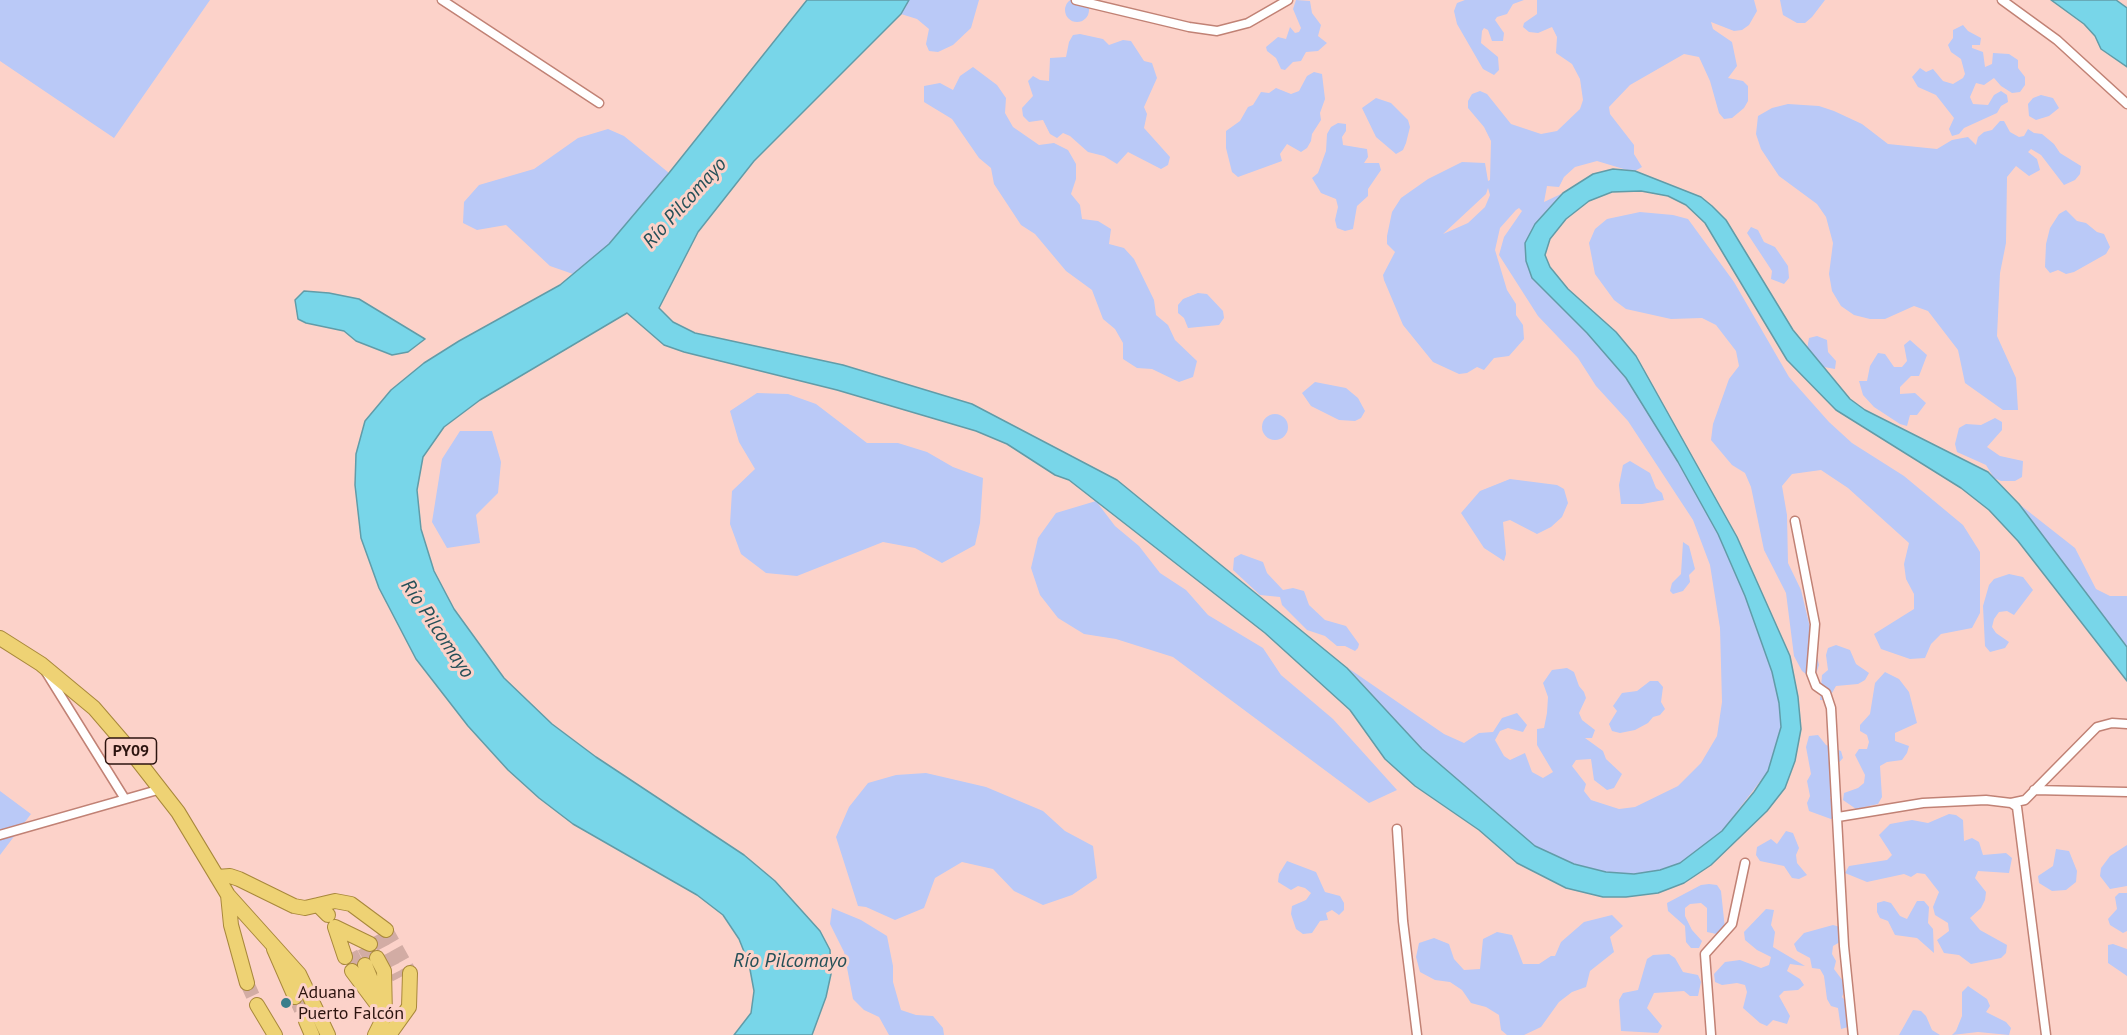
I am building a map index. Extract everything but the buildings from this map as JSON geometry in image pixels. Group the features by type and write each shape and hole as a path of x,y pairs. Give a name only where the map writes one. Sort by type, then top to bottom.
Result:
{"highway":[{"name":"PY09","path":"0,638 41,664 94,708 161,789 228,895 299,974 328,1035"},
{"path":"217,877 230,876 239,879 294,906 305,908 343,902 359,908 372,919 364,945"},
{"name":"PY09","path":"228,895 233,935 247,983"},
{"path":"318,905 331,921 364,945"},
{"path":"331,921 364,945"},
{"path":"270,940 295,997"},
{"path":"375,1035 385,1015 378,974 365,965 385,1015"},
{"path":"388,1035 409,1007 411,994 405,976"},
{"path":"257,1005 275,1035"},
{"path":"306,1021 312,1035"}],"street":[{"path":"442,0 599,103"},
{"path":"1076,0 1189,27 1217,31 1248,22 1288,0"},
{"path":"2002,0 2057,40 2127,104"},
{"path":"1795,521 1815,624 1811,673 1816,686 1826,693 1831,708 1844,946 1853,1035"},
{"path":"41,664 125,799"},
{"path":"1838,816 1923,802 1986,800 2011,803 2025,800 2097,727 2112,723 2127,724"},
{"path":"0,835 161,789"},
{"path":"2034,790 2127,792"},
{"path":"2011,803 2017,807 2046,1035"},
{"path":"1397,829 1403,921 1417,1035"},
{"path":"1711,1035 1705,954 1732,924 1745,863"}],"shaded area":[{"path":"1077,-2 1086,1 1089,10 1086,19 1077,22 1068,19 1065,10 1068,1"},
{"path":"0,0 210,0 114,138 0,61"},
{"path":"909,0 979,0 971,28 953,45 938,52 929,51 926,44 929,29 917,19 901,14"},
{"path":"1296,0 1310,1 1312,13 1321,25 1318,36 1327,43 1318,51 1306,52 1301,61 1293,62 1285,70 1281,69 1276,58 1267,51 1266,47 1278,37 1286,39 1290,27 1295,33 1299,32 1301,28 1293,9"},
{"path":"1465,0 1524,0 1513,4 1507,14 1495,20 1504,33 1503,41 1492,41 1488,30 1484,28 1482,31 1481,43 1498,57 1499,70 1494,75 1483,69 1457,24 1454,11 1457,3"},
{"path":"1537,0 1754,0 1757,11 1749,25 1742,30 1734,31 1711,22 1713,29 1732,42 1737,66 1728,78 1743,81 1748,86 1748,101 1744,108 1732,118 1724,119 1719,113 1710,81 1699,57 1684,54 1630,85 1609,107 1610,114 1634,145 1634,154 1642,167 1635,171 1627,170 1597,161 1575,167 1564,177 1559,187 1547,186 1544,202 1563,193 1535,224 1525,243 1526,261 1626,378 1678,462 1718,534 1745,596 1772,672 1779,703 1781,727 1768,771 1722,831 1680,863 1660,870 1634,874 1606,872 1574,864 1535,846 1422,749 1348,668 1444,734 1464,743 1479,733 1493,732 1502,718 1517,713 1527,725 1523,732 1508,728 1500,731 1495,740 1504,756 1510,760 1525,753 1532,772 1543,778 1553,772 1537,745 1537,729 1544,728 1547,713 1548,697 1543,683 1552,670 1567,668 1574,672 1586,698 1579,713 1582,720 1595,730 1592,738 1585,738 1603,751 1606,759 1622,774 1614,788 1607,790 1594,780 1591,759 1576,760 1572,766 1586,784 1584,791 1591,800 1619,809 1635,807 1678,786 1701,763 1717,736 1722,702 1720,628 1710,565 1693,520 1628,421 1596,386 1578,358 1538,316 1499,255 1504,237 1522,211 1519,208 1516,210 1500,228 1495,250 1507,290 1516,304 1516,315 1523,325 1524,339 1509,356 1494,358 1484,370 1477,367 1467,373 1459,374 1433,362 1403,325 1384,280 1383,275 1395,252 1387,244 1387,236 1392,212 1401,198 1428,179 1462,162 1485,163 1488,181 1490,180 1491,141 1484,127 1468,108 1468,101 1472,94 1480,91 1487,94 1511,124 1541,134 1557,131 1580,109 1583,100 1580,79 1572,64 1556,53 1557,37 1552,27 1538,33 1529,32 1523,27 1524,23 1537,14","holes":["1488,188 1490,195 1485,207 1468,223 1443,234 1486,194"]},
{"path":"1780,0 1825,0 1805,23 1797,23 1783,15"},
{"path":"1963,25 1968,31 1981,38 1980,45 1972,45 1972,48 1983,52 1985,67 1992,64 1993,53 2009,54 2018,60 2018,68 2025,77 2025,85 2020,92 2012,93 1994,78 1984,85 1976,83 1970,97 1973,104 1988,105 1994,95 2001,91 2007,95 2008,102 2001,106 1997,113 1952,136 1949,129 1954,118 1936,95 1918,87 1912,77 1920,68 1926,72 1933,69 1943,81 1953,84 1963,78 1965,74 1961,59 1951,52 1948,45 1953,38 1953,30"},
{"path":"1080,34 1103,39 1109,45 1123,40 1131,41 1144,61 1152,63 1157,78 1144,107 1147,114 1144,128 1170,157 1168,165 1161,169 1128,152 1117,164 1104,156 1088,152 1070,136 1063,133 1057,138 1050,134 1043,120 1029,122 1023,116 1022,108 1033,96 1028,81 1033,76 1049,81 1050,58 1066,57 1073,35"},
{"path":"973,67 997,85 1006,98 1005,113 1013,127 1039,145 1054,143 1068,150 1076,164 1076,179 1071,194 1080,205 1082,219 1098,221 1111,229 1109,244 1124,248 1134,259 1154,300 1156,315 1168,325 1175,340 1197,361 1193,377 1179,382 1152,369 1137,368 1123,359 1123,343 1115,329 1103,319 1092,290 1066,271 1035,234 1021,225 994,184 991,168 979,158 952,119 924,102 924,86 940,83 953,90 960,76"},
{"path":"1314,72 1322,74 1325,99 1320,113 1321,120 1307,148 1301,152 1287,144 1280,154 1282,161 1238,177 1232,172 1226,148 1226,131 1240,121 1261,92 1269,93 1276,88 1291,94 1299,91 1307,76"},
{"path":"2041,95 2053,98 2059,108 2049,116 2036,120 2029,116 2028,104 2033,98"},
{"path":"1376,98 1391,103 1408,120 1410,127 1406,143 1403,150 1396,154 1376,137 1362,108"},
{"path":"1788,104 1819,106 1834,111 1862,124 1888,144 1937,149 1952,140 1968,137 1976,145 1978,137 1992,130 2000,121 2004,121 2010,132 2019,137 2024,136 2028,129 2042,134 2054,144 2060,153 2081,166 2080,174 2075,180 2064,185 2041,155 2031,149 2028,152 2037,159 2040,170 2029,176 2016,166 2007,177 2006,243 2000,273 1997,336 2016,378 2018,410 2003,410 1965,383 1958,350 1928,311 1914,306 1885,319 1870,319 1854,315 1841,306 1832,291 1829,274 1833,243 1826,217 1817,204 1779,176 1761,149 1756,134 1758,116 1772,108"},
{"path":"1338,123 1346,124 1346,131 1342,137 1343,145 1367,149 1368,157 1364,163 1379,163 1381,170 1368,189 1368,196 1357,206 1353,229 1345,231 1337,228 1336,199 1321,193 1312,178 1318,173 1326,151 1327,134 1331,127"},
{"path":"608,129 624,136 669,173 609,244 573,274 550,266 506,225 477,230 463,223 464,202 479,185 534,169 578,138"},
{"path":"2066,210 2077,221 2086,223 2097,232 2104,234 2110,247 2106,254 2074,272 2066,274 2058,270 2050,273 2045,267 2046,244 2050,228 2059,214"},
{"path":"1640,212 1688,219 1734,282 1789,377 1829,422 1852,443 1904,476 1963,525 1980,552 1980,613 1972,628 1941,634 1931,644 1925,658 1910,659 1881,649 1874,634 1914,609 1914,594 1906,579 1904,564 1909,543 1848,488 1821,470 1792,474 1782,486 1787,515 1788,563 1801,590 1819,665 1814,680 1802,671 1794,656 1786,593 1764,550 1751,487 1745,473 1732,465 1711,440 1713,424 1729,379 1739,366 1736,351 1716,325 1702,318 1671,319 1626,309 1614,300 1595,274 1589,243 1595,229 1607,219"},
{"path":"1751,227 1758,230 1764,242 1775,247 1788,266 1789,278 1784,284 1771,279 1772,271 1747,233"},
{"path":"1198,293 1207,294 1223,311 1224,318 1219,325 1188,328 1184,318 1178,313 1178,305 1183,299"},
{"path":"1817,336 1827,340 1828,352 1836,361 1835,369 1824,367 1807,349 1809,338"},
{"path":"1910,340 1927,355 1919,376 1911,376 1900,387 1900,394 1915,393 1926,403 1917,415 1910,415 1907,426 1874,407 1863,395 1859,381 1867,381 1870,366 1878,353 1885,354 1894,367 1902,367 1907,361 1904,345"},
{"path":"1315,382 1346,388 1358,398 1365,411 1361,418 1355,421 1339,420 1311,406 1302,393"},
{"path":"757,393 788,394 816,404 867,443 898,443 927,452 953,467 983,478 980,523 975,545 942,563 915,548 883,542 797,576 766,573 741,554 730,524 732,491 755,469 739,442 730,411"},
{"path":"1275,414 1284,418 1288,427 1284,436 1275,440 1266,436 1262,427 1266,418"},
{"path":"1995,418 2002,422 2002,430 1987,447 2000,456 2023,461 2022,477 2015,481 2001,481 1994,478 1986,465 1957,452 1955,444 1959,428 1966,424 1981,425"},
{"path":"460,431 492,431 501,462 498,493 476,515 480,543 447,548 432,522 442,459"},
{"path":"1630,461 1650,473 1664,500 1642,504 1621,504 1619,485 1623,465"},
{"path":"1510,479 1557,485 1564,489 1568,503 1562,517 1551,527 1537,534 1510,520 1503,522 1506,554 1504,561 1484,548 1461,513 1480,491"},
{"path":"1096,501 1115,526 1139,546 1160,573 1186,590 1208,615 1263,648 1281,675 1333,719 1397,790 1369,803 1173,657 1116,639 1084,634 1058,618 1040,595 1031,568 1038,538 1056,513"},
{"path":"2019,504 2075,548 2096,589 2110,596 2127,596 2127,647"},
{"path":"1683,542 1689,546 1695,569 1689,575 1690,582 1683,591 1673,594 1670,591 1672,583 1681,574"},
{"path":"1241,554 1263,562 1267,573 1283,590 1293,588 1304,591 1309,605 1325,620 1346,626 1359,644 1358,648 1355,651 1345,646 1337,646 1325,636 1307,630 1282,605 1280,597 1260,595 1233,570 1234,558"},
{"path":"2009,574 2023,577 2033,590 2014,615 2007,611 1999,612 1994,619 1992,627 1996,633 2009,642 2005,648 1990,652 1985,646 1983,606 1989,585 1994,579"},
{"path":"1836,645 1850,650 1856,664 1869,673 1865,680 1858,684 1836,686 1828,700 1820,700 1822,675 1828,670 1826,655 1828,648"},
{"path":"1885,672 1899,679 1909,692 1917,723 1895,733 1895,741 1909,746 1902,760 1887,762 1880,766 1882,797 1878,804 1856,809 1843,800 1844,793 1864,783 1865,775 1855,755 1859,749 1867,749 1869,742 1867,735 1860,731 1860,725 1870,714 1875,683"},
{"path":"1650,681 1658,681 1663,687 1661,702 1665,709 1660,715 1653,717 1648,723 1635,730 1620,733 1612,731 1609,724 1617,711 1613,706 1622,693 1637,691"},
{"path":"1818,735 1826,745 1841,751 1843,758 1834,768 1837,792 1830,797 1838,817 1831,819 1809,811 1807,803 1810,796 1807,781 1811,774 1806,747 1809,736"},
{"path":"926,773 986,787 1043,811 1065,831 1093,846 1097,878 1072,895 1043,905 1014,891 993,869 962,862 935,878 924,908 895,920 866,907 858,906 836,837 849,807 868,783 896,775"},
{"path":"0,791 31,814 0,855"},
{"path":"1949,814 1956,815 1963,820 1964,841 1972,838 1979,842 1983,855 2006,853 2012,858 2009,873 1978,871 1975,878 1986,892 1985,900 1981,908 1970,918 1980,930 2007,945 2006,953 2001,958 1971,964 1959,955 1944,953 1937,940 1949,931 1948,923 1935,915 1933,907 1939,892 1925,874 1917,873 1911,877 1904,874 1867,882 1845,873 1849,866 1887,860 1892,855 1879,835 1890,824 1912,820 1928,823"},
{"path":"1786,831 1793,833 1799,848 1796,855 1797,863 1807,875 1799,879 1792,878 1784,866 1760,861 1756,855 1757,847 1771,839 1777,844"},
{"path":"2127,845 2127,886 2110,889 2100,876 2101,868 2110,856"},
{"path":"2056,849 2069,851 2077,871 2076,882 2066,890 2052,891 2039,883 2038,876 2053,866"},
{"path":"1287,861 1316,872 1325,892 1340,896 1344,903 1344,910 1339,915 1332,910 1326,913 1328,920 1320,921 1312,933 1303,934 1296,929 1291,914 1292,906 1306,900 1311,893 1298,886 1291,890 1278,882 1279,874"},
{"path":"1701,885 1717,885 1721,891 1725,929 1721,935 1707,932 1707,908 1701,903 1690,904 1685,908 1685,916 1692,930 1702,941 1699,948 1691,948 1686,942 1685,926 1668,911 1667,903"},
{"path":"2119,893 2127,893 2127,931 2123,933 2110,925 2108,919 2117,909 2115,897"},
{"path":"1884,901 1891,903 1900,916 1907,919 1917,901 1924,901 1929,907 1928,923 1933,929 1934,953 1917,938 1895,935 1888,921 1880,918 1877,912 1877,903"},
{"path":"832,908 861,920 887,936 893,966 893,982 901,1010 916,1015 933,1016 943,1028 944,1035 889,1035 879,1017 864,1010 853,999 844,952 830,924"},
{"path":"1766,909 1774,910 1771,925 1775,932 1773,947 1805,966 1790,964 1787,971 1800,979 1804,985 1798,990 1784,991 1779,996 1790,1016 1787,1024 1773,1020 1767,1026 1743,1008 1747,992 1745,985 1737,983 1722,985 1715,982 1714,974 1725,962 1740,960 1761,968 1769,965 1771,957 1757,950 1745,940 1744,932"},
{"path":"1612,915 1623,926 1610,937 1614,952 1590,971 1586,987 1572,992 1559,1002 1541,1027 1524,1035 1507,1035 1501,1030 1499,1015 1486,1007 1471,1003 1462,990 1450,982 1435,980 1420,972 1416,957 1419,943 1434,938 1449,944 1454,959 1464,970 1480,969 1483,939 1497,932 1512,935 1523,964 1539,964 1555,956 1561,942 1584,922"},
{"path":"1833,925 1840,927 1840,942 1833,946 1832,954 1836,961 1834,969 1843,981 1845,989 1842,997 1847,1003 1848,1027 1841,1029 1838,1008 1831,1006 1827,999 1824,976 1820,969 1812,968 1810,958 1797,951 1794,944 1804,933"},
{"path":"2113,944 2127,949 2127,976 2108,963 2108,945"},
{"path":"1669,954 1675,958 1683,972 1698,975 1701,982 1698,996 1690,996 1684,991 1654,993 1647,1008 1662,1026 1658,1033 1621,1031 1619,1000 1623,993 1638,990 1647,959 1653,955"},
{"path":"1968,986 1987,999 1990,1006 1986,1012 2006,1022 2011,1028 2009,1035 1978,1032 1952,1035 1962,1016 1962,992"},
{"path":"1913,1010 1921,1011 1926,1016 1932,1030 1940,1035 1899,1035"}],"water":[{"name":"Río Pilcomayo","path":"807,0 909,0 901,14 754,161 698,232 659,308 673,322 695,333 843,365 972,404 1117,480 1347,668 1422,749 1535,846 1574,864 1606,872 1634,874 1660,870 1680,863 1722,831 1754,792 1768,771 1781,727 1779,703 1772,672 1745,596 1718,534 1678,462 1626,378 1587,333 1532,278 1526,261 1525,243 1535,224 1563,193 1593,174 1613,169 1635,171 1701,197 1712,206 1726,220 1793,330 1850,399 1865,410 1988,472 2019,504 2127,647 2127,681 2018,541 1989,510 1961,488 1836,410 1787,360 1705,223 1686,205 1668,196 1641,191 1612,192 1589,201 1566,219 1550,239 1545,255 1550,267 1568,289 1616,332 1636,356 1737,537 1790,656 1798,697 1801,729 1795,761 1785,788 1767,811 1711,865 1684,883 1658,893 1626,897 1603,897 1566,888 1517,863 1479,830 1415,786 1385,759 1350,710 1265,633 1069,480 1055,475 1007,444 976,431 837,390 664,345 627,313 480,400 444,427 423,457 417,490 421,529 434,571 454,609 504,678 552,724 596,757 744,855 775,881 820,931 830,950 831,974 826,997 812,1035 734,1035 751,1013 754,991 749,964 739,939 723,915 697,895 573,824 539,798 508,770 468,726 416,659 379,588 361,538 355,485 356,454 365,421 391,390 424,363 459,341 560,285 609,244 669,173"},
{"path":"2051,0 2116,0 2127,8 2127,67 2101,49 2095,36 2084,24"},
{"path":"304,291 359,299 425,339 408,352 392,355 356,341 344,331 306,323 298,319 295,300"}],"tunnel":[{"path":"386,930 410,973"},
{"path":"377,935 399,978"},
{"path":"364,947 372,961"},
{"path":"351,953 359,968"},
{"path":"247,983 257,1005"},
{"path":"295,997 306,1021"}],"place":[{"name":"Aduana Puerto Falcón","path":"286,1003"}]}
